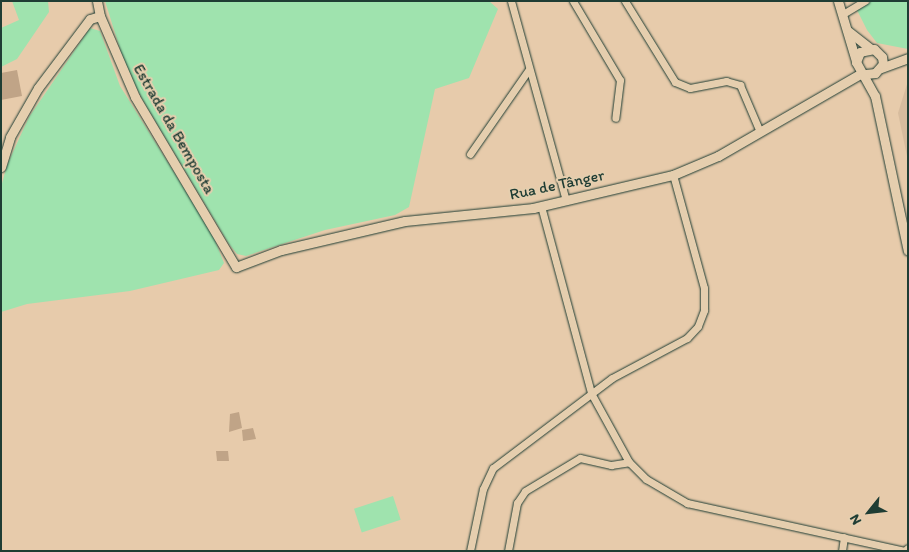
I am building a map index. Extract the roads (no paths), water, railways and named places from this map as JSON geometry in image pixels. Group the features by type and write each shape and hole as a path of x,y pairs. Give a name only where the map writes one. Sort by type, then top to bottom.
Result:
{"street":[{"name":"Estrada da Bemposta","path":"97,1 100,16 135,97 236,267"},
{"path":"511,1 566,200"},
{"path":"573,1 620,80 615,118"},
{"path":"625,1 675,82 690,88 726,82 740,85 760,132"},
{"path":"838,1 856,62 875,96 908,251"},
{"path":"843,14 865,1"},
{"path":"1,167 10,137 38,88 90,19 100,16"},
{"path":"848,31 874,49 883,60 875,96"},
{"path":"856,62 860,52 874,49 905,59"},
{"name":"Rua de Tânger","path":"236,267 281,250 405,221 541,206 672,175 760,132 864,74 905,59"},
{"path":"470,154 529,69"},
{"path":"470,551 487,476 509,454 591,394 687,338 698,326 704,310 704,288 672,175"},
{"path":"541,206 591,394 629,462 666,494 687,503 906,550"},
{"path":"508,551 517,503 525,491 580,458 611,465 629,462"},
{"path":"842,551 844,537"}]}
